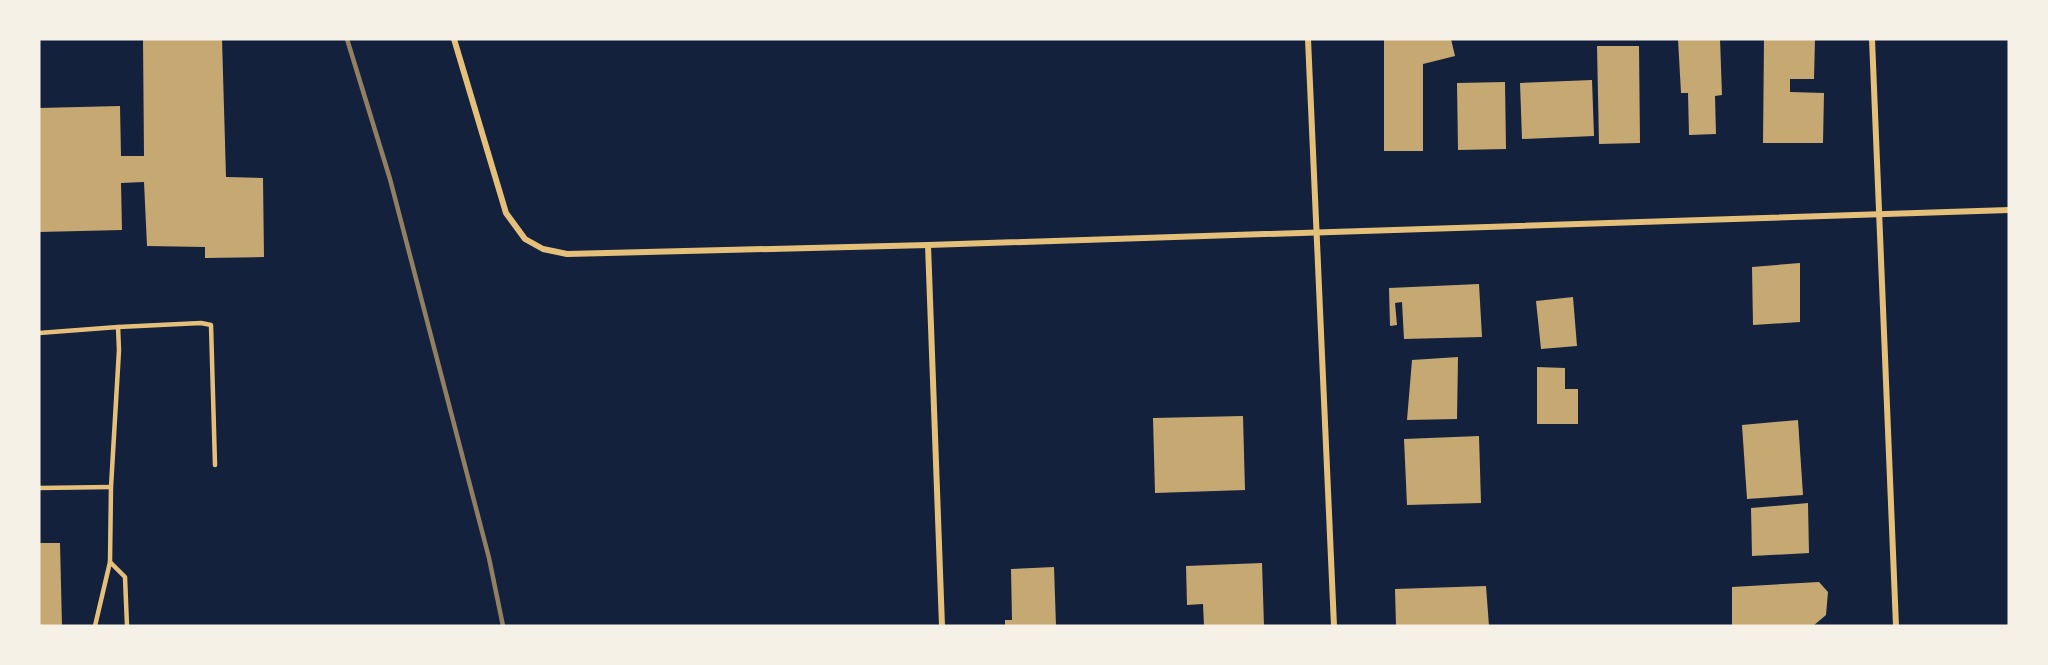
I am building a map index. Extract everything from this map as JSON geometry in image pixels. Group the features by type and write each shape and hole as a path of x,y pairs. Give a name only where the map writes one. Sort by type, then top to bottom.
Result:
{"street":[{"path":"454,39 506,213 525,239 543,249 567,254 928,245 2009,210"},
{"path":"1308,39 1334,626"},
{"path":"1872,39 1896,626"},
{"path":"928,245 942,626"}],"lane":[{"path":"39,333 201,323 211,325 215,465"},
{"path":"95,626 110,562 118,327"},
{"path":"39,488 111,487"},
{"path":"110,562 125,577 127,626"}],"building":[{"path":"143,39 222,39 226,177 263,178 264,257 205,258 205,247 147,246 144,182 121,183 122,230 39,232 39,108 120,106 121,156 144,156"},
{"path":"1384,39 1451,39 1455,56 1423,64 1423,151 1384,151"},
{"path":"1678,39 1720,39 1722,95 1715,96 1716,134 1689,135 1688,93 1681,93"},
{"path":"1764,39 1815,39 1814,79 1790,79 1790,92 1824,93 1823,143 1763,143"},
{"path":"1597,46 1639,46 1640,143 1599,144"},
{"path":"1592,80 1594,136 1522,139 1520,83"},
{"path":"1505,82 1506,149 1458,150 1457,83"},
{"path":"1800,263 1800,322 1753,325 1752,267"},
{"path":"1479,284 1482,337 1404,339 1402,302 1395,303 1397,325 1390,326 1389,288"},
{"path":"1573,297 1577,346 1541,349 1536,301"},
{"path":"1458,357 1457,419 1407,420 1412,360"},
{"path":"1537,367 1565,368 1565,389 1578,389 1578,424 1537,424"},
{"path":"1243,416 1245,490 1155,493 1153,418"},
{"path":"1798,420 1803,495 1747,499 1742,425"},
{"path":"1479,436 1481,503 1407,505 1404,439"},
{"path":"1808,503 1809,553 1752,556 1751,508"},
{"path":"39,543 60,543 62,626 39,626"},
{"path":"1262,563 1264,626 1204,626 1203,604 1187,605 1186,566"},
{"path":"1054,567 1056,626 1005,626 1005,620 1012,620 1011,569"},
{"path":"1819,582 1828,592 1826,615 1813,626 1732,626 1732,587"},
{"path":"1486,586 1489,626 1396,626 1395,589"}],"railway":[{"path":"347,39 390,179 489,558 503,626"}]}
